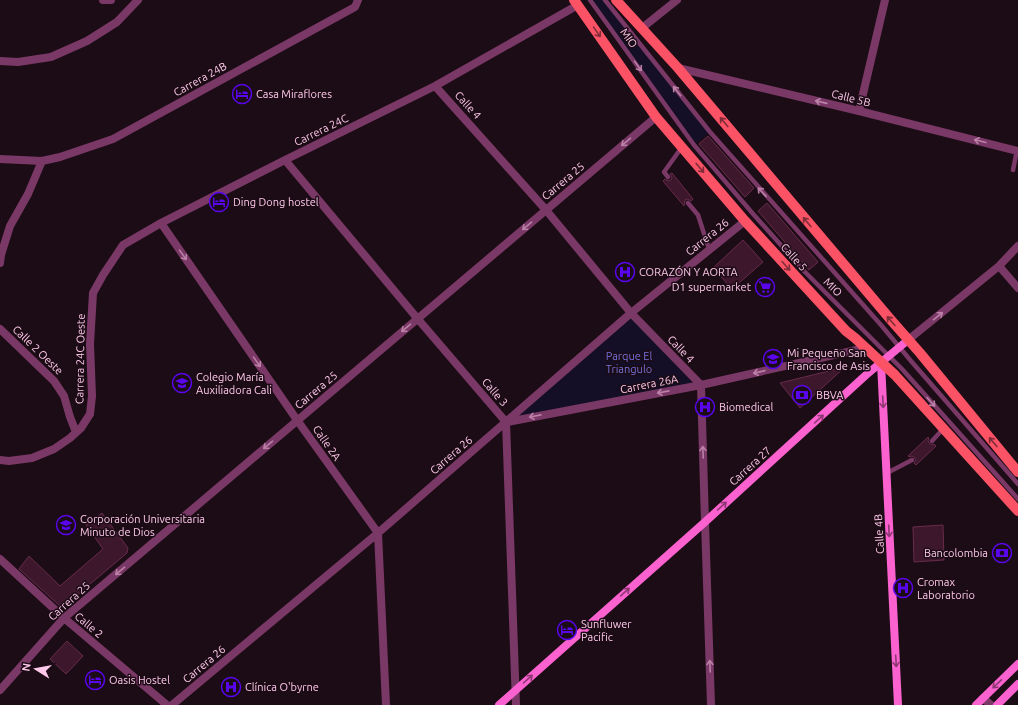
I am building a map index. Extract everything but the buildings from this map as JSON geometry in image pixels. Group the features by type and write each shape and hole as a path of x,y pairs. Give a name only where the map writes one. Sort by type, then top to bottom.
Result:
{"main road":[{"path":"616,0 678,68 1018,472"},
{"name":"Calle 5","path":"576,3 656,117 745,221 846,331 894,375 1018,510"}],"street":[{"path":"103,0 111,0"},
{"path":"0,61 18,62 51,57 86,41 117,22 138,0"},
{"name":"Carrera 24B","path":"0,159 42,161 60,157 113,139 355,7 358,0"},
{"path":"642,28 677,0"},
{"path":"859,111 885,0"},
{"name":"Carrera 24C","path":"93,293 102,275 123,245 161,223 435,86 576,3"},
{"name":"Calle 5B","path":"678,68 1018,151"},
{"name":"Calle 4","path":"435,86 546,210 631,313 701,385"},
{"name":"Carrera 25","path":"0,690 64,618 656,117"},
{"name":"Calle 3","path":"285,160 506,422 516,705"},
{"path":"0,263 10,226 28,194 42,161"},
{"name":"Carrera 26","path":"172,705 378,534 631,313 745,221"},
{"name":"Calle 2A","path":"161,223 378,534"},
{"name":"Carrera 27","path":"499,705 705,522 866,375 999,266 1018,246"},
{"path":"999,266 1018,288"},
{"name":"Carrera 24C Oeste","path":"0,460 9,461 32,458 54,448 70,438 81,428 90,414 92,396 90,344 93,293"},
{"name":"Calle 2 Oeste","path":"0,329 54,380 64,396 76,432"},
{"name":"Carrera 26A","path":"506,422 701,385 865,348"},
{"name":"Calle 4B","path":"881,363 898,705"},
{"path":"701,385 711,705"},
{"path":"378,534 386,705"},
{"name":"Calle 2","path":"0,559 64,618 167,705"},
{"path":"976,705 1018,664"},
{"path":"997,705 1018,684"},
{"path":"983,698 991,705"}],"lane":[{"name":"MIO","path":"590,0 694,145 754,215 806,272 902,368 1018,499"},
{"name":"MIO","path":"605,0 710,132 881,325 1018,484"},
{"path":"668,177 664,172 682,147"},
{"path":"1013,170 1018,151"},
{"path":"688,203 698,215 709,249"},
{"path":"932,441 943,429"},
{"path":"887,473 912,460"}],"green space":[{"path":"590,0 605,0 710,132 694,145"},
{"name":"Parque El Triangulo","path":"631,313 701,385 506,422"}],"place":[{"name":"Casa Miraflores","path":"242,94"},
{"name":"Ding Dong hostel","path":"219,202"},
{"name":"CORAZÓN Y AORTA","path":"625,272"},
{"name":"D1 supermarket","path":"765,287"},
{"name":"Mi Pequeño San Francisco de Asis","path":"773,359"},
{"name":"Colegio María Auxiliadora Cali","path":"182,383"},
{"name":"BBVA","path":"802,395"},
{"name":"Biomedical","path":"705,407"},
{"name":"Corporación Universitaria Minuto de Dios","path":"66,525"},
{"name":"Bancolombia","path":"1002,553"},
{"name":"Cromax Laboratorio","path":"903,588"},
{"name":"Sunfluwer Pacific","path":"567,630"},
{"name":"Oasis Hostel","path":"95,680"},
{"name":"Clínica O'byrne","path":"231,687"}]}
